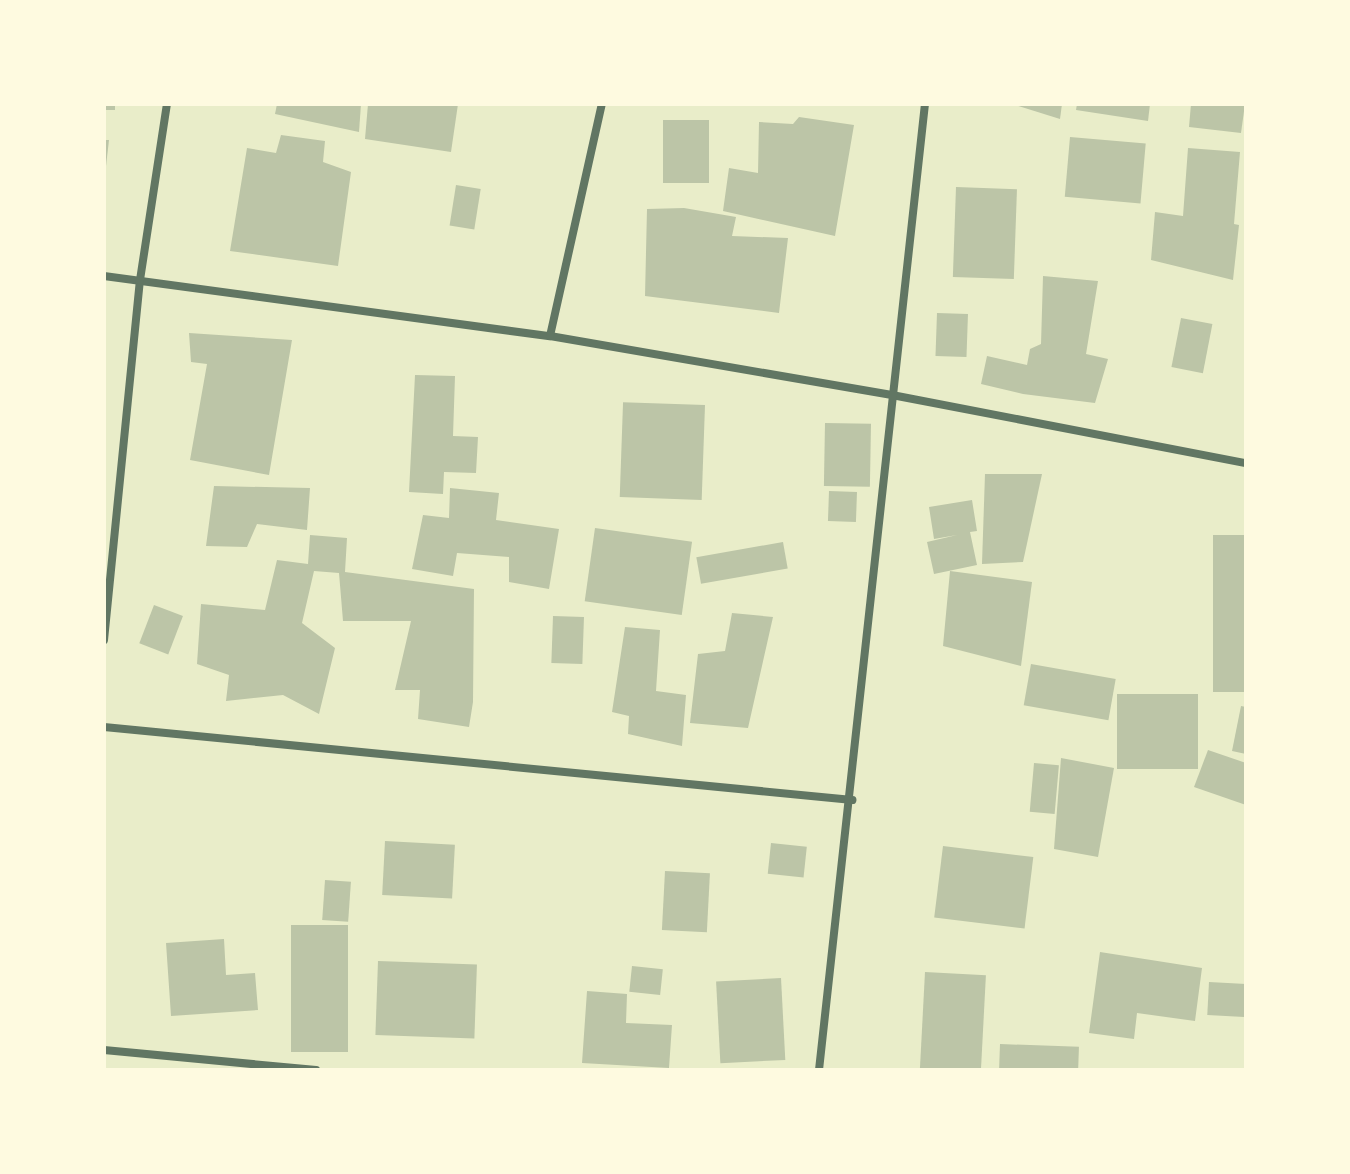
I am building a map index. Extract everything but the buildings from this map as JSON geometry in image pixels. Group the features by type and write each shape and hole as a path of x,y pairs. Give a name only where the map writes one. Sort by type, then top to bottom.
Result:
{"street":[{"path":"104,640 140,280 167,104"},
{"path":"550,336 602,104"},
{"path":"819,1070 852,800 892,395 925,104"},
{"path":"104,276 550,336 892,395 1246,463"},
{"path":"104,727 852,800"},
{"path":"104,1050 316,1070"}]}
